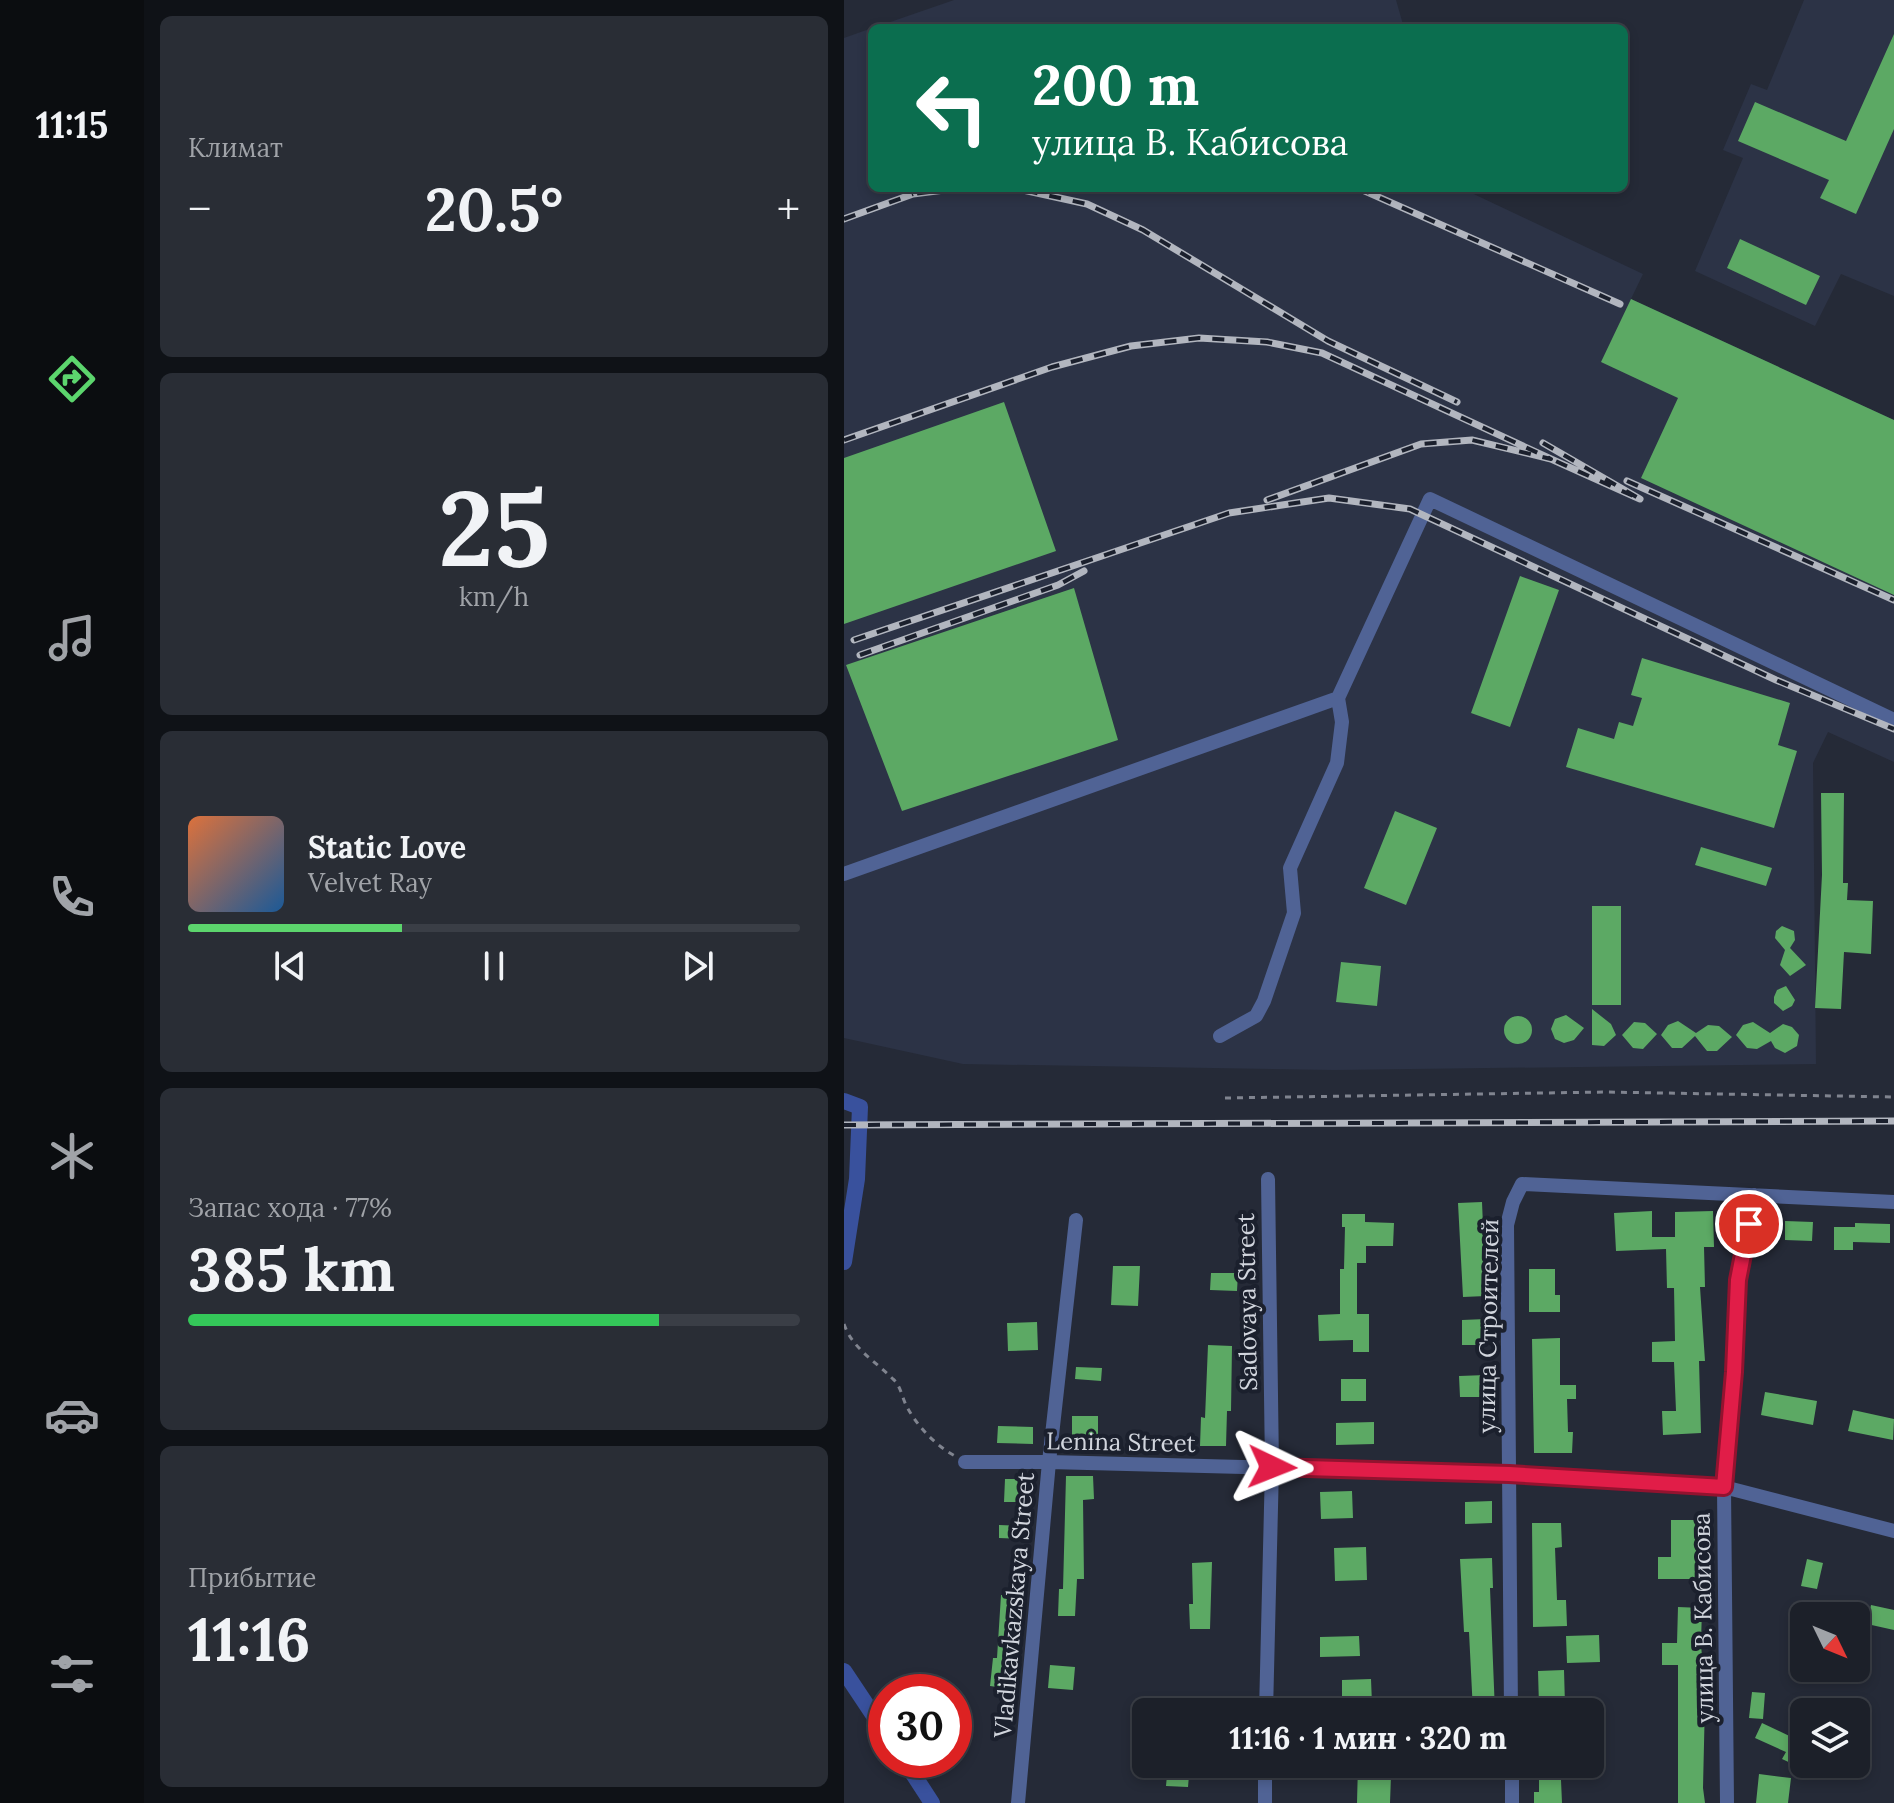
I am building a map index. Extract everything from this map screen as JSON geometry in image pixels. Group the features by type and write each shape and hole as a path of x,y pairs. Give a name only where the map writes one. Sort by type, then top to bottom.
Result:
{"street":[{"path":"1220,1036 1256,1016 1264,1001 1294,913 1290,868 1337,763 1342,722 1338,698 1430,499 1894,720"},
{"path":"844,874 1338,698"},
{"name":"Sadovaya Street","path":"1266,1698 1272,1467 1268,1179"},
{"name":"улица Строителей","path":"1511,1698 1507,1225 1513,1202 1522,1184 1754,1195"},
{"path":"1754,1195 1894,1202"},
{"name":"улица В. Кабисова","path":"1727,1803 1724,1487 1738,1280 1754,1195"},
{"name":"Vladikavkazskaya Street","path":"1018,1803 1049,1462 1076,1220"},
{"name":"Lenina Street","path":"965,1462 1509,1474 1724,1487 1894,1531"},
{"path":"1265,1778 1265,1803"},
{"path":"1512,1778 1512,1803"}],"path":[{"path":"1225,1098 1605,1092 1894,1097"},
{"path":"844,1324 846,1332 869,1359 896,1381 908,1409 936,1445 965,1462"}],"shaded area":[{"path":"954,0 1396,0 1403,24 885,24"},
{"path":"1804,0 1894,0 1894,296 1841,274 1815,326 1695,271 1743,158 1723,150 1751,84 1767,90"},
{"path":"868,29 868,192 1469,192 1643,274 1631,299 1894,420 1894,762 1828,732 1813,763 1816,1064 1335,1070 963,1064 844,1038 844,38"}],"building":[{"path":"1894,34 1894,129 1856,214 1820,198 1829,180 1738,141 1755,102 1846,141"},
{"path":"1740,239 1820,276 1806,305 1727,268"},
{"path":"1631,299 1894,420 1894,595 1641,478 1678,398 1601,362"},
{"path":"1004,402 1056,551 844,624 844,458"},
{"path":"1520,576 1559,590 1510,727 1471,713"},
{"path":"1074,588 1118,740 902,811 846,665"},
{"path":"1642,658 1790,703 1778,745 1797,751 1774,828 1566,767 1578,728 1614,739 1619,722 1633,726 1642,698 1631,695"},
{"path":"1821,793 1844,793 1843,883 1848,883 1847,900 1873,901 1871,954 1844,952 1841,1009 1815,1008 1822,875"},
{"path":"1395,811 1437,828 1406,905 1364,888"},
{"path":"1701,847 1772,868 1766,886 1695,865"},
{"path":"1592,906 1621,906 1621,1005 1592,1005"},
{"path":"1782,926 1794,931 1795,940 1790,948 1806,965 1790,976 1780,965 1785,950 1775,938 1776,931"},
{"path":"1341,962 1381,966 1377,1006 1336,1002"},
{"path":"1786,986 1795,1000 1783,1011 1774,1003 1774,997 1777,990"},
{"path":"1592,1009 1611,1024 1616,1035 1604,1046 1592,1045"},
{"path":"1566,1015 1584,1028 1574,1040 1564,1043 1555,1039 1551,1029 1555,1019"},
{"path":"1518,1016 1528,1020 1532,1030 1528,1040 1518,1044 1508,1040 1504,1030 1508,1020"},
{"path":"1678,1021 1696,1033 1708,1025 1719,1026 1732,1037 1717,1051 1707,1051 1695,1036 1682,1048 1672,1048 1661,1035 1668,1025"},
{"path":"1634,1022 1645,1023 1657,1034 1643,1049 1633,1048 1622,1035"},
{"path":"1753,1022 1770,1033 1783,1024 1792,1027 1799,1035 1797,1046 1785,1053 1775,1048 1771,1041 1757,1049 1747,1048 1736,1035 1743,1025"},
{"path":"1482,1202 1486,1296 1463,1297 1458,1203"},
{"path":"1652,1211 1652,1237 1675,1237 1675,1212 1713,1211 1714,1247 1704,1247 1705,1287 1700,1287 1705,1361 1699,1361 1701,1433 1663,1435 1662,1411 1676,1411 1674,1362 1652,1362 1652,1342 1675,1341 1674,1288 1667,1288 1666,1249 1616,1251 1614,1213"},
{"path":"1342,1214 1365,1214 1365,1222 1394,1223 1393,1246 1366,1246 1366,1263 1357,1263 1357,1314 1369,1314 1369,1352 1353,1352 1353,1340 1319,1341 1318,1315 1340,1314 1340,1269 1344,1269 1345,1227 1342,1227"},
{"path":"1785,1221 1813,1222 1812,1241 1785,1240"},
{"path":"1855,1223 1890,1224 1890,1243 1853,1242 1853,1250 1834,1250 1834,1227 1855,1227"},
{"path":"1113,1266 1140,1266 1138,1306 1111,1305"},
{"path":"1529,1269 1555,1269 1555,1295 1560,1295 1560,1312 1529,1312"},
{"path":"1211,1273 1238,1273 1237,1291 1210,1290"},
{"path":"1486,1319 1487,1345 1462,1345 1462,1320"},
{"path":"1037,1322 1038,1350 1008,1351 1007,1323"},
{"path":"1560,1338 1560,1385 1576,1385 1576,1399 1567,1399 1568,1432 1573,1432 1572,1453 1534,1453 1532,1339"},
{"path":"1208,1345 1232,1346 1231,1411 1227,1411 1226,1446 1200,1446 1201,1417 1205,1418"},
{"path":"1076,1367 1102,1368 1101,1381 1075,1379"},
{"path":"1486,1375 1486,1397 1460,1397 1459,1376"},
{"path":"1341,1379 1366,1379 1366,1401 1341,1401"},
{"path":"1765,1392 1817,1401 1813,1425 1761,1415"},
{"path":"1853,1410 1894,1419 1893,1440 1848,1431"},
{"path":"1072,1416 1098,1416 1098,1439 1072,1440"},
{"path":"1374,1422 1374,1444 1336,1445 1336,1423"},
{"path":"998,1426 1033,1427 1033,1444 997,1443"},
{"path":"1066,1476 1093,1476 1094,1499 1083,1500 1084,1579 1077,1579 1075,1616 1058,1616 1059,1589 1063,1589"},
{"path":"1005,1479 1025,1479 1025,1502 1004,1502"},
{"path":"1352,1491 1353,1518 1321,1519 1320,1492"},
{"path":"1492,1501 1492,1523 1465,1524 1465,1502"},
{"path":"1671,1520 1706,1520 1705,1579 1658,1579 1658,1557 1671,1557"},
{"path":"1532,1523 1561,1523 1562,1547 1555,1548 1557,1600 1566,1600 1567,1626 1533,1627"},
{"path":"999,1525 1026,1526 1025,1539 999,1538"},
{"path":"1366,1547 1367,1580 1335,1581 1334,1548"},
{"path":"1492,1558 1493,1588 1490,1588 1494,1698 1472,1698 1469,1632 1464,1632 1460,1559"},
{"path":"1807,1559 1823,1563 1817,1589 1801,1586"},
{"path":"1212,1562 1210,1629 1190,1629 1192,1563"},
{"path":"1001,1595 1019,1596 1012,1689 990,1686 993,1658 997,1658"},
{"path":"1871,1605 1894,1610 1894,1630 1870,1625"},
{"path":"1678,1607 1702,1608 1705,1803 1678,1803 1678,1665 1662,1665 1662,1643 1677,1643"},
{"path":"1599,1635 1600,1662 1567,1663 1566,1636"},
{"path":"1359,1636 1360,1656 1320,1657 1320,1637"},
{"path":"1050,1665 1075,1667 1073,1690 1048,1688"},
{"path":"1564,1670 1565,1698 1539,1698 1538,1671"},
{"path":"1371,1679 1372,1698 1342,1698 1342,1680"},
{"path":"1752,1692 1765,1693 1763,1719 1749,1718"},
{"path":"1762,1723 1790,1736 1790,1763 1782,1759 1786,1752 1755,1738"},
{"path":"1759,1774 1791,1778 1788,1803 1756,1803"},
{"path":"1167,1778 1189,1778 1188,1787 1166,1786"},
{"path":"1358,1778 1391,1778 1390,1803 1357,1803"},
{"path":"1539,1778 1569,1778 1561,1780 1562,1803 1534,1803 1534,1792 1539,1792"}],"waterway":[{"path":"844,1101 860,1107 857,1179 844,1262"},
{"path":"844,1671 868,1707"},
{"path":"916,1778 932,1803"}],"railway":[{"path":"919,192 913,194 929,192"},
{"path":"1032,192 1087,204 1143,230 1328,341 1457,402"},
{"path":"1367,192 1620,304"},
{"path":"844,219 913,194"},
{"path":"844,440 1052,367 1131,346 1199,338 1267,342 1322,353 1551,459 1472,440 1421,444 1267,500"},
{"path":"1543,443 1640,499 1551,459"},
{"path":"1627,481 1894,600"},
{"path":"854,640 1229,513 1329,498 1410,509 1776,680 1894,729"},
{"path":"860,655 1058,585 1084,571"},
{"path":"844,1125 1894,1121"}],"route":[{"path":"1272,1467 1509,1474 1724,1487 1738,1280 1749,1224"}]}
